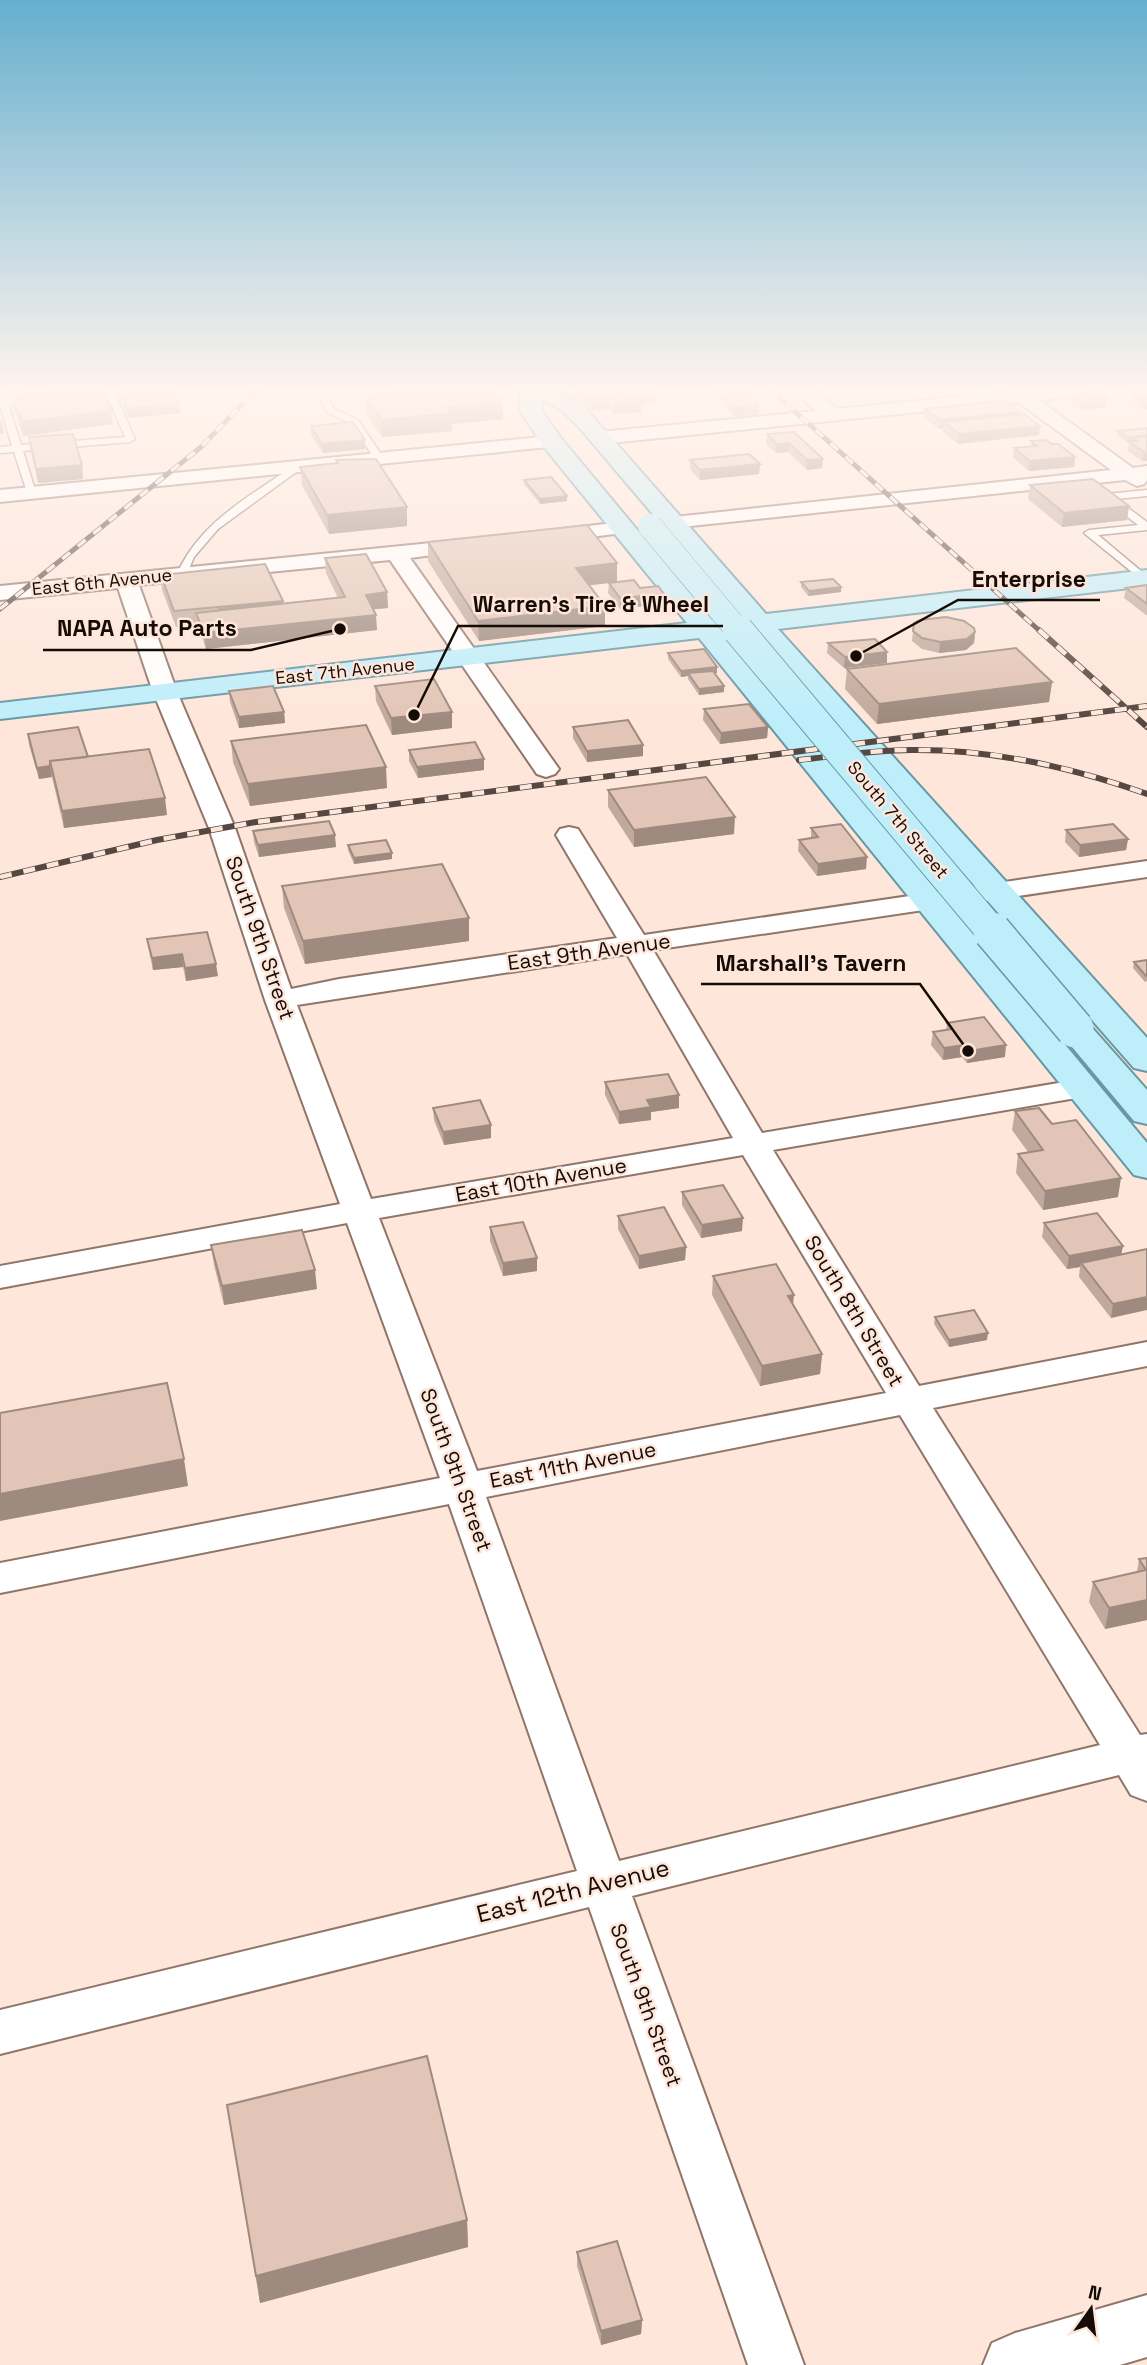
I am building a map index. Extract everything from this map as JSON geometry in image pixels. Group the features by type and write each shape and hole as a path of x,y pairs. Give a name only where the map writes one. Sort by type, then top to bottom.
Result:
{"main road":[{"path":"619,500 648,526 732,626 998,891 1147,1060"},
{"path":"627,500 732,626 929,902 1147,1167"},
{"path":"634,500 648,526"},
{"name":"South 7th Street","path":"648,526 1147,1112"},
{"name":"East 7th Avenue","path":"0,711 1145,578"}],"street":[{"path":"529,538 885,500"},
{"name":"East 6th Avenue","path":"0,593 489,543"},
{"path":"396,553 546,769"},
{"name":"South 9th Street","path":"126,580 165,692 222,828 280,1000 463,1486 776,2365"},
{"name":"South 8th Street","path":"569,835 638,945 753,1144 909,1401 1141,1763"},
{"name":"East 9th Avenue","path":"280,1000 339,988 1147,869"},
{"name":"East 10th Avenue","path":"0,1277 358,1211 1082,1088"},
{"name":"East 11th Avenue","path":"0,1578 1147,1354"},
{"name":"East 12th Avenue","path":"0,2032 603,1884 1141,1763"},
{"path":"1015,2365 1147,2326"}],"lane":[{"path":"181,574 187,558 205,537 251,500"},
{"path":"1111,500 1147,527"},
{"path":"1145,578 1090,533 1147,527"}],"building":[{"path":"319,500 403,500 407,507 327,515"},
{"path":"1049,500 1121,500 1129,506 1064,513"},
{"path":"587,525 617,563 576,568 605,606 478,621 428,542"},
{"path":"366,554 387,592 366,595 376,615 204,633 196,613 345,597 325,558"},
{"path":"265,564 283,601 174,611 161,575"},
{"path":"833,579 841,587 809,591 801,582"},
{"path":"634,580 640,588 658,586 664,594 620,598 609,583"},
{"path":"1147,585 1147,604 1126,588"},
{"path":"946,617 964,621 974,628 975,632 967,639 940,642 922,638 913,631 914,623 920,620"},
{"path":"875,639 887,652 845,657 828,643"},
{"path":"1016,648 1052,682 879,704 847,669"},
{"path":"704,649 717,667 681,671 668,653"},
{"path":"713,671 724,686 699,689 688,673"},
{"path":"434,679 452,712 391,718 375,686"},
{"path":"273,686 284,712 239,717 229,691"},
{"path":"749,704 768,727 721,733 704,709"},
{"path":"628,720 643,745 587,751 573,727"},
{"path":"366,725 386,767 248,784 231,741"},
{"path":"78,727 88,757 50,761 50,766 37,768 28,734"},
{"path":"475,742 484,759 417,767 409,750"},
{"path":"149,749 165,798 62,811 50,761"},
{"path":"706,777 735,817 634,830 608,790"},
{"path":"329,821 335,835 258,845 253,831"},
{"path":"841,824 867,857 818,864 799,840 818,837 811,828"},
{"path":"1113,824 1128,839 1080,845 1066,830"},
{"path":"386,840 392,853 354,858 348,845"},
{"path":"442,864 469,918 303,941 282,886"},
{"path":"207,932 216,964 185,968 182,954 152,958 147,939"},
{"path":"1147,960 1147,975 1146,976 1134,962"},
{"path":"984,1017 1006,1045 969,1051 964,1045 944,1048 933,1032 952,1029 947,1023"},
{"path":"668,1074 679,1095 647,1100 651,1107 619,1112 605,1082"},
{"path":"480,1100 491,1125 443,1132 433,1108"},
{"path":"1039,1108 1052,1124 1076,1120 1121,1178 1045,1191 1018,1154 1043,1150 1015,1111"},
{"path":"723,1185 743,1218 702,1225 682,1192"},
{"path":"664,1207 686,1247 639,1256 618,1216"},
{"path":"1097,1213 1123,1246 1069,1256 1044,1223"},
{"path":"523,1222 537,1258 503,1263 490,1227"},
{"path":"302,1230 315,1270 222,1286 211,1245"},
{"path":"1147,1249 1147,1297 1113,1304 1081,1263"},
{"path":"776,1264 794,1295 788,1296 822,1354 762,1366 713,1276"},
{"path":"974,1310 988,1333 949,1340 935,1317"},
{"path":"167,1383 184,1459 0,1494 0,1413"},
{"path":"1147,1558 1147,1600 1109,1608 1093,1582 1146,1570 1139,1559"},
{"path":"427,2056 467,2220 256,2276 227,2105"},
{"path":"617,2241 642,2320 601,2331 577,2252"}],"railway":[{"path":"0,609 135,500"},
{"path":"894,500 1041,632"},
{"path":"1039,630 1127,709"},
{"path":"1127,709 1147,706"},
{"path":"0,877 157,840 256,822 1127,709"},
{"path":"1127,709 1147,727"},
{"path":"799,760 897,750 941,750 1001,756 1060,768 1147,794"}],"place":[{"name":"NAPA Auto Parts","path":"340,629"},
{"name":"Enterprise","path":"856,656"},
{"name":"Warren's Tire & Wheel","path":"414,715"},
{"name":"Marshall's Tavern","path":"968,1051"}]}
